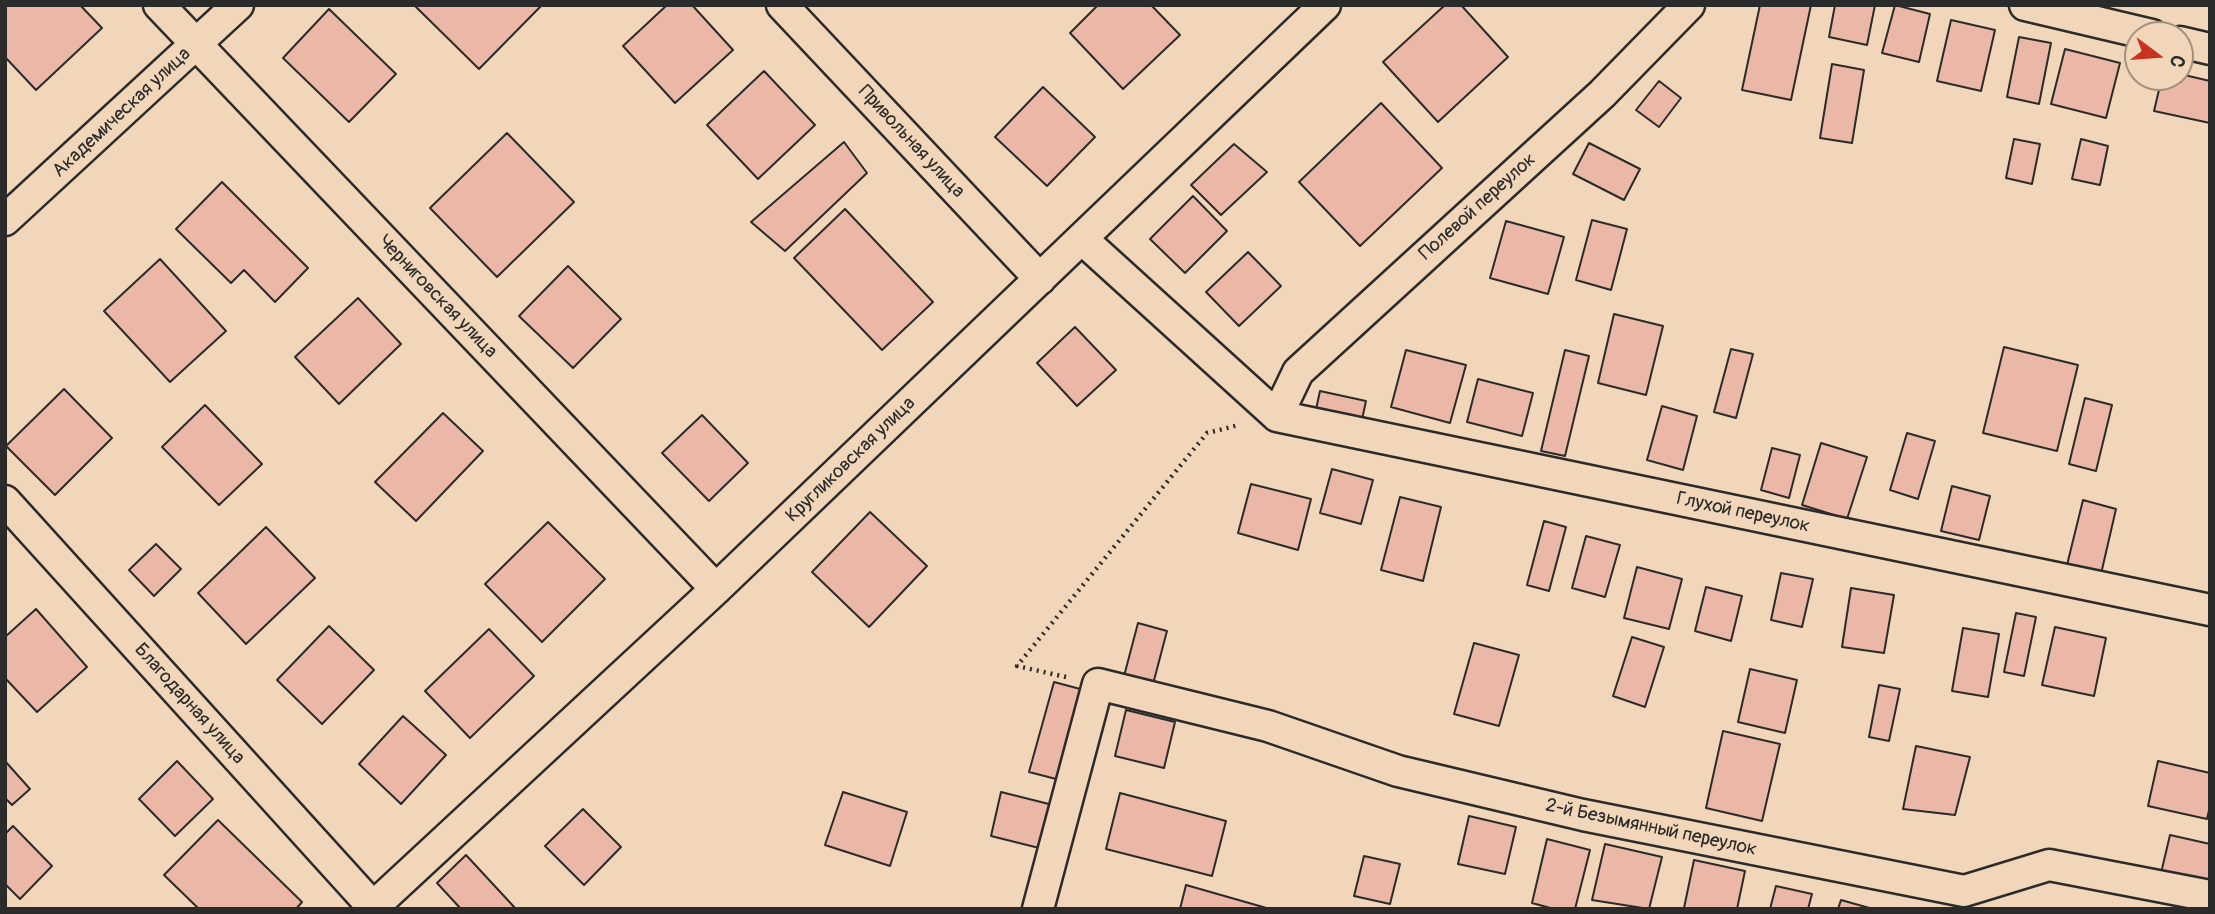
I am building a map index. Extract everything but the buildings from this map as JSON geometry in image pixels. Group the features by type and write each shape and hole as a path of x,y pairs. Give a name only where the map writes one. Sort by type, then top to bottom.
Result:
{"street":[{"name":"Черниговская улица","path":"159,5 716,589"},
{"name":"Академическая улица","path":"5,220 238,5"},
{"name":"Привольная улица","path":"782,5 1040,279"},
{"name":"Кругликовская улица","path":"372,908 716,589 1325,5"},
{"name":"Полевой переулок","path":"1277,416 1298,372 1602,94 1689,5"},
{"path":"2025,5 2124,28"},
{"path":"1082,239 1277,416"},
{"name":"Глухой переулок","path":"1277,416 2210,610"},
{"name":"Благодарная улица","path":"5,501 372,908"},
{"path":"1038,909 1098,684"},
{"name":"2-й Безымянный переулок","path":"1098,684 1268,726 1398,771 1490,793 1583,815 1964,891 2049,865 2210,896"}],"path":[{"path":"1098,684 1017,666 1207,433 1277,416"}]}
